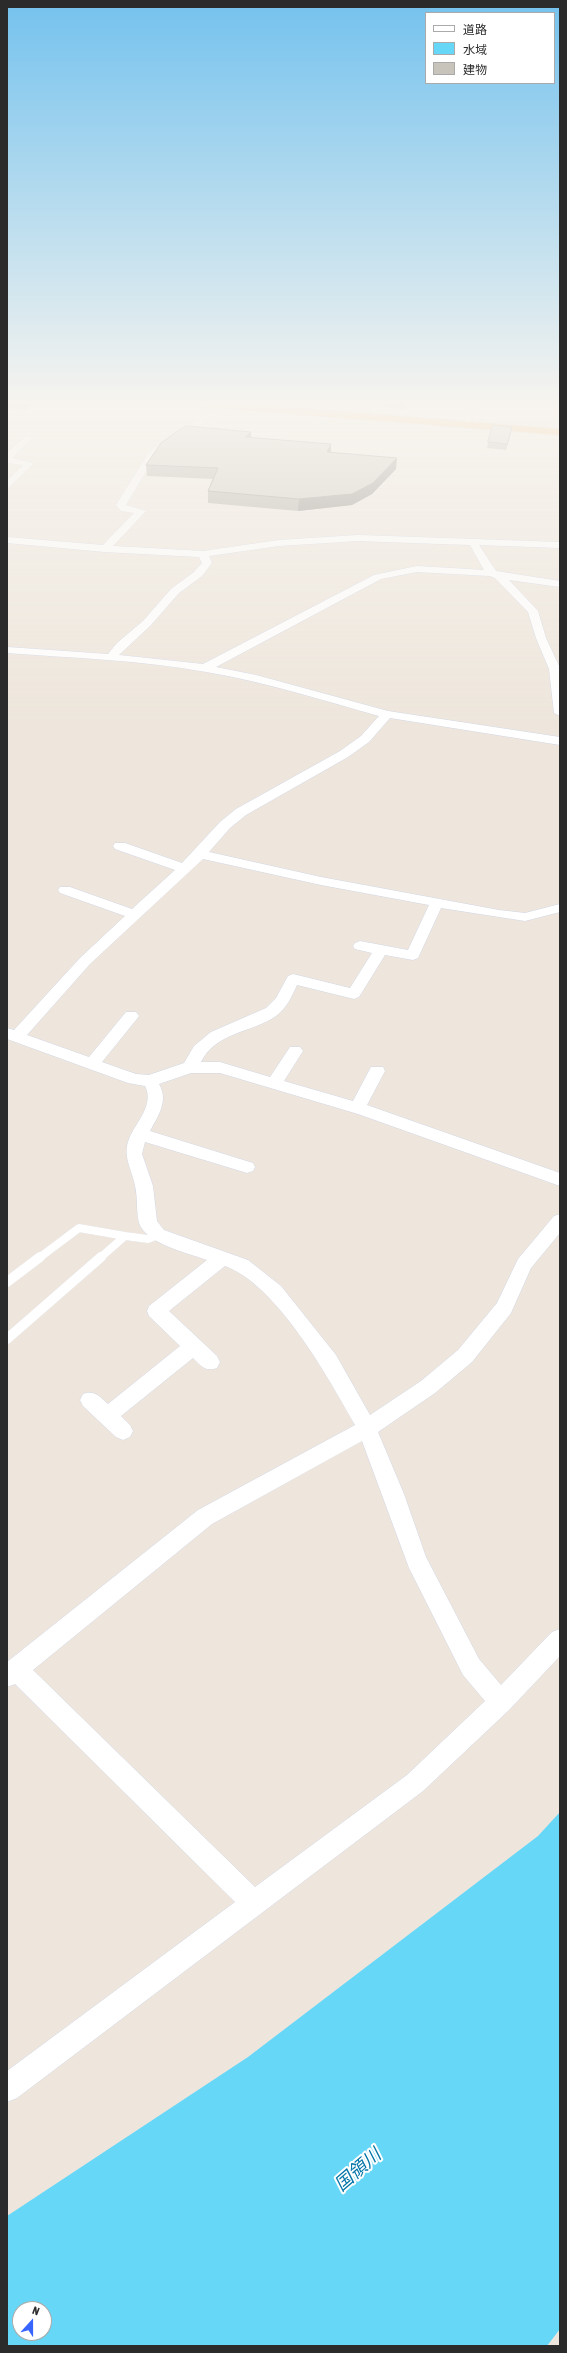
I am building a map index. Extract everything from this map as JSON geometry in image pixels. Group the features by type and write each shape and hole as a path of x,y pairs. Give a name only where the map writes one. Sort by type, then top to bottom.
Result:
{"street":[{"path":"105,549 140,512"},
{"path":"7,540 105,549 203,554 279,543 358,538 560,545"},
{"path":"473,542 482,560 533,611 541,638 555,669 560,713"},
{"path":"111,658 120,645 147,623 175,591 198,574 207,563 203,554"},
{"path":"206,668 378,577 417,569 496,575 560,584"},
{"path":"7,650 152,660 206,668 252,677 387,714 560,741"},
{"path":"387,714 365,739 344,754 241,812 225,825 200,854 85,961 12,1035 134,1079 150,1081 190,1067 220,1068 358,1109 560,1180"},
{"path":"120,846 184,868"},
{"path":"200,854 321,881 525,917 560,908"},
{"path":"66,890 134,915"},
{"path":"360,946 413,955 437,902"},
{"path":"190,1067 199,1050 216,1036 271,1012 282,1001 293,979 354,994 381,950"},
{"path":"92,1063 131,1016"},
{"path":"274,1084 295,1051"},
{"path":"358,1109 377,1071"},
{"path":"150,1081 155,1090 155,1106 139,1134 134,1154 144,1186 148,1223 158,1235 242,1265 275,1291 329,1361 367,1428 394,1494 417,1561 471,1667 501,1702"},
{"path":"139,1134 247,1167"},
{"path":"255,1904 11,1673 206,1517 367,1428 428,1387 465,1356 504,1308 524,1264 560,1221"},
{"path":"210,1362 156,1311 222,1258"},
{"path":"107,1416 194,1346"},
{"path":"90,1400 123,1431"},
{"path":"7,2088 415,1783 501,1702 560,1640"}],"lane":[{"path":"7,1282 79,1228 125,1236 148,1238 158,1235"},
{"path":"7,1339 125,1236"}],"water":[{"name":"国領川","path":"560,1812 560,2329 547,2346 7,2346 7,2216 248,2057 538,1836"}]}
